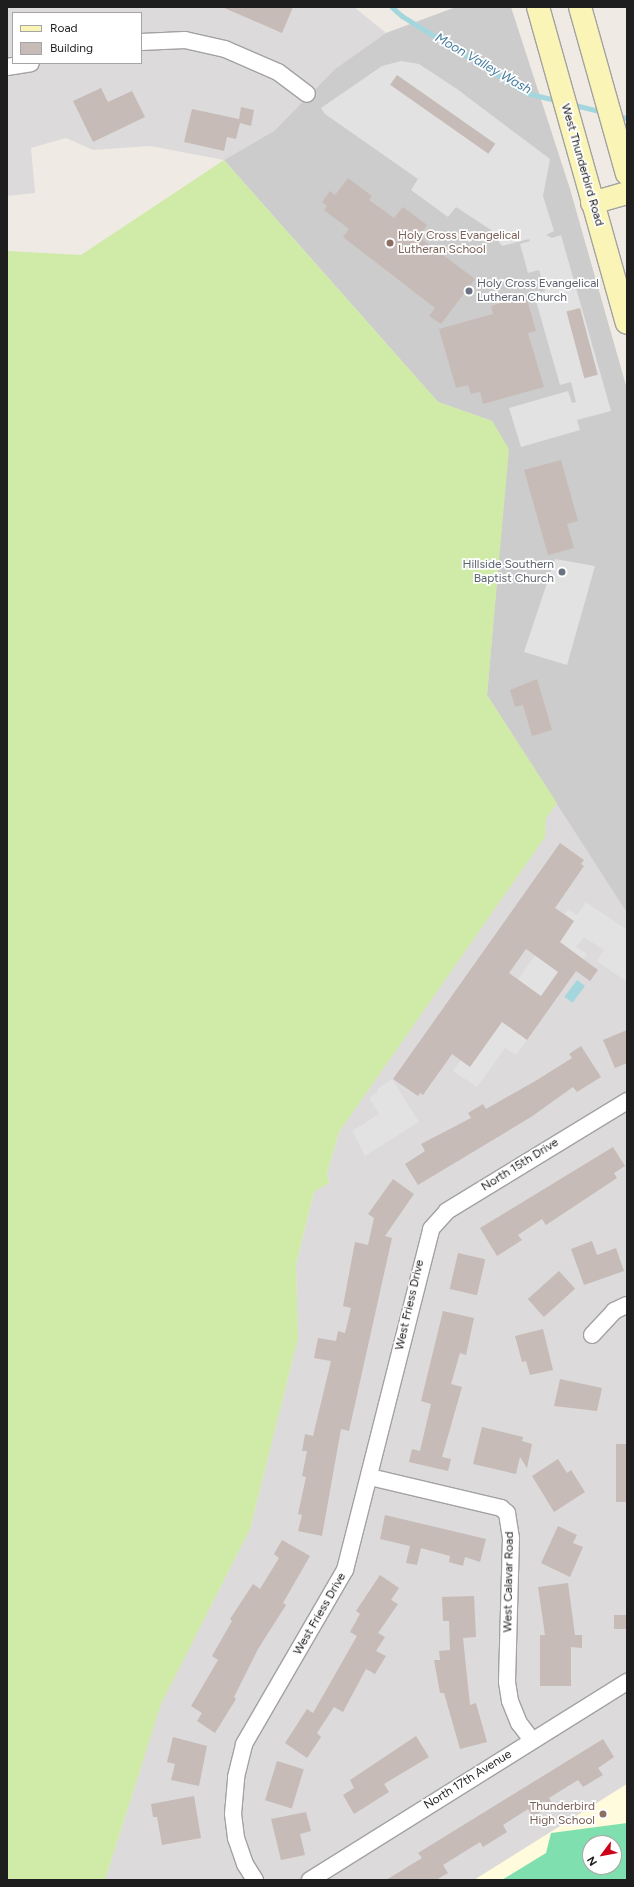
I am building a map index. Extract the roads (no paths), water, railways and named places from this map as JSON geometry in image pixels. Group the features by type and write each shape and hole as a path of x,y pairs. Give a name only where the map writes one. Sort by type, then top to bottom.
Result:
{"main road":[{"name":"West Thunderbird Road","path":"538,7 627,323"},
{"path":"580,7 627,174"},
{"path":"592,203 627,193"}],"street":[{"path":"142,42 185,40 225,49 278,72 307,94"},
{"path":"7,67 25,64"},
{"name":"North 15th Drive","path":"426,1242 431,1229 447,1211 627,1101"},
{"name":"West Friess Drive","path":"255,1880 245,1864 236,1838 233,1814 236,1777 244,1744 345,1570 370,1477 426,1242"},
{"path":"592,1335 614,1311 627,1305"},
{"name":"West Calavar Road","path":"370,1477 486,1504 507,1513 511,1538 507,1682 516,1716 532,1740"},
{"name":"North 17th Avenue","path":"310,1880 627,1682"}],"water":[{"path":"577,980 585,986 572,1003 564,997"}],"waterway":[{"name":"Moon Valley Wash","path":"392,7 402,16 527,93 558,101"},
{"name":"Moon Valley Wash","path":"571,104 603,112"},
{"name":"Moon Valley Wash","path":"618,116 627,118"}],"place":[{"name":"Holy Cross Evangelical Lutheran School","path":"390,243"},
{"name":"Holy Cross Evangelical Lutheran Church","path":"469,291"},
{"name":"Hillside Southern Baptist Church","path":"562,572"},
{"name":"Thunderbird High School","path":"603,1814"}]}
